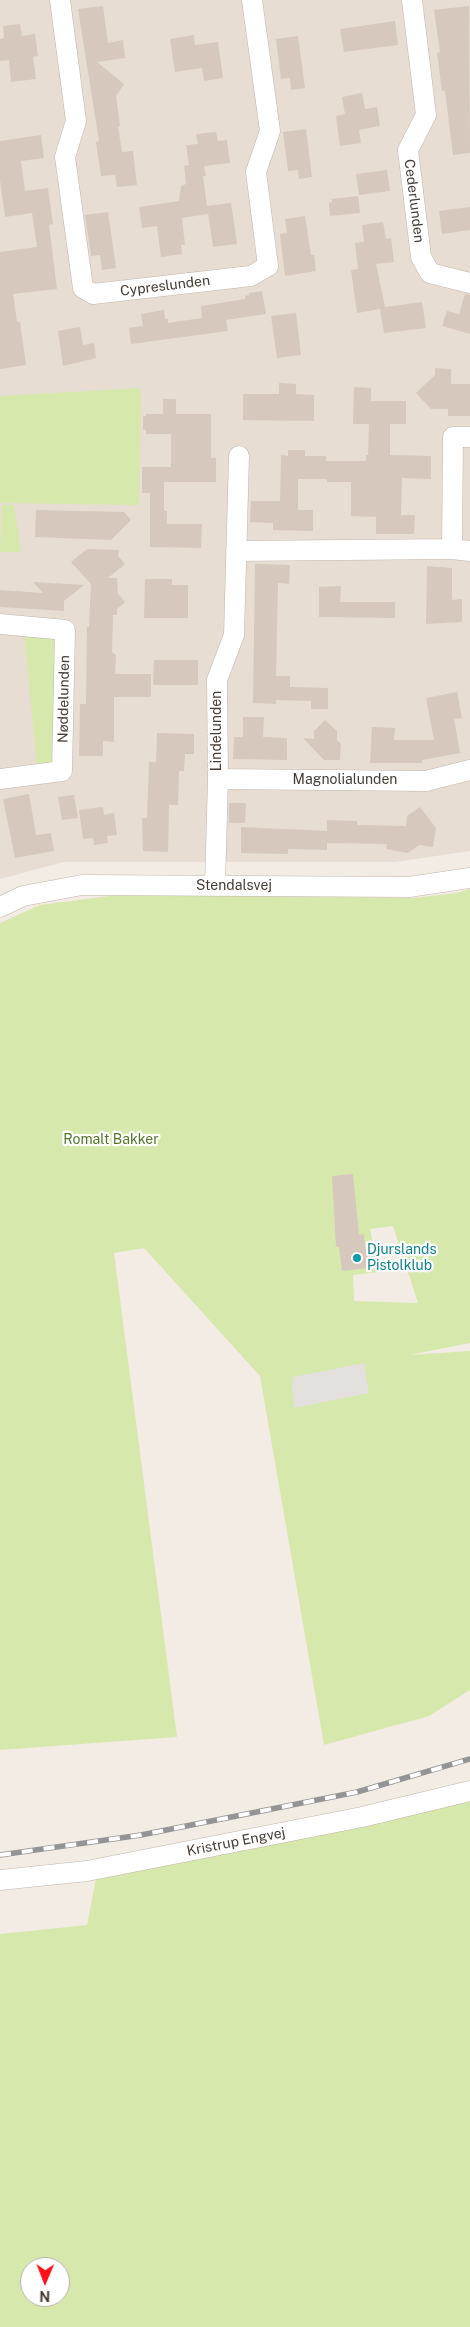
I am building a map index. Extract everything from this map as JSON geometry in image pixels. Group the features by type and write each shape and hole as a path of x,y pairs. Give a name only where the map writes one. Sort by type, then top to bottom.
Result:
{"street":[{"name":"Cypreslunden","path":"60,0 76,121 65,157 83,288 94,294 251,276 268,266 256,172 270,131 252,0"},
{"name":"Cederlunden","path":"412,0 426,115 408,150 421,257 430,273 470,284"},
{"path":"236,550 461,550 453,437 470,437"},
{"name":"Lindelunden","path":"215,885 218,779 217,680 234,635 239,456"},
{"name":"Nøddelunden","path":"0,624 65,630 62,771 0,779"},
{"name":"Magnolialunden","path":"218,779 426,781 470,770"},
{"name":"Stendalsvej","path":"0,907 23,896 82,885 409,887 470,878"},
{"name":"Kristrup Engvej","path":"0,1880 97,1869 362,1817 470,1791"}],"shaded area":[{"path":"0,0 470,0 470,851 395,862 64,862 0,879"},
{"path":"364,1363 369,1393 294,1408 293,1377"}],"green space":[{"path":"141,388 139,505 0,503 0,396"},
{"path":"2,505 14,505 21,552 0,552"},
{"path":"24,632 59,639 58,756 50,765 37,767"},
{"name":"Romalt Bakker","path":"470,889 470,1343 409,1355 470,1351 470,1690 429,1716 324,1745 260,1376 144,1248 114,1253 177,1737 0,1750 0,923 40,905 125,894 413,898 457,893","holes":["393,1226 418,1303 354,1301 353,1275 379,1272 370,1229"]},
{"path":"470,1801 470,2327 0,2327 0,1934 87,1925 96,1879"}],"building":[{"path":"103,6 108,43 123,40 125,58 97,62 124,84 116,96 120,126 118,127 122,152 133,151 137,185 117,187 115,175 101,176 96,142 99,141 78,9"},
{"path":"469,6 470,153 453,155 445,91 442,91 437,53 440,52 434,10"},
{"path":"395,21 398,45 344,52 340,29"},
{"path":"20,24 22,36 35,34 38,56 33,57 36,79 11,82 9,60 0,61 0,39 4,38 3,26"},
{"path":"194,35 195,45 218,42 223,78 204,81 202,68 175,72 170,39"},
{"path":"298,36 305,88 291,90 290,78 281,79 276,39"},
{"path":"362,93 365,109 377,107 380,126 359,130 361,143 340,146 336,116 345,114 342,97"},
{"path":"306,129 312,177 299,179 298,170 288,171 283,132"},
{"path":"216,132 218,141 227,140 230,163 204,166 206,176 203,176 208,214 182,218 185,245 181,245 182,254 161,257 157,226 142,228 139,207 179,201 181,186 186,184 184,166 189,165 186,145 198,144 196,134"},
{"path":"41,135 44,158 21,161 25,191 48,188 53,224 49,225 57,289 13,294 17,322 20,322 26,365 0,369 0,252 37,247 32,213 5,217 0,180 0,141"},
{"path":"387,170 390,191 359,195 356,174"},
{"path":"358,196 360,213 330,216 329,203 332,202 332,199"},
{"path":"231,203 237,244 213,247 207,206"},
{"path":"470,207 470,230 442,234 439,211"},
{"path":"108,212 116,268 102,270 100,255 91,256 85,215"},
{"path":"305,216 311,255 314,255 316,271 285,276 280,234 287,233 285,219"},
{"path":"383,222 386,239 391,238 394,262 376,264 385,307 422,302 426,328 384,333 380,309 357,313 351,270 358,269 355,243 364,242 362,225"},
{"path":"262,291 266,314 226,320 228,331 131,344 129,328 143,326 141,314 164,310 165,319 168,319 168,323 202,318 201,306 245,299 245,296 249,295 249,293"},
{"path":"465,294 470,295 470,334 442,326 447,311 459,314"},
{"path":"296,313 301,355 277,358 271,316"},
{"path":"80,327 83,345 94,343 96,358 63,366 58,331"},
{"path":"435,368 451,369 451,384 470,384 470,416 448,416 448,409 431,409 416,393 435,375"},
{"path":"279,383 296,384 296,394 314,395 314,421 243,420 243,394 279,394"},
{"path":"354,387 371,388 371,401 406,401 406,424 390,424 390,455 431,456 431,479 402,478 401,515 415,515 414,534 376,534 376,517 351,516 351,482 327,482 327,479 298,479 298,510 313,510 313,531 273,530 273,523 250,522 251,501 280,501 281,455 288,456 288,450 305,450 305,456 326,456 326,461 366,461 366,455 368,455 369,424 353,424"},
{"path":"163,399 176,399 176,414 211,414 211,458 216,458 216,482 164,482 164,511 167,511 167,524 202,524 201,548 150,547 150,493 142,493 142,467 171,467 171,434 146,434 146,430 143,430 143,416 146,416 146,414 163,414"},
{"path":"36,510 124,512 131,520 111,540 35,537"},
{"path":"87,549 119,550 118,556 125,564 108,578 117,578 118,594 125,602 117,609 117,615 113,615 112,652 116,655 115,674 151,674 151,697 114,697 114,742 103,741 103,756 79,756 80,704 86,704 87,627 89,627 91,584 71,562"},
{"path":"255,564 290,565 289,584 278,583 276,676 290,676 290,687 328,688 328,709 311,709 311,701 276,700 276,704 253,703"},
{"path":"427,566 452,568 452,600 462,599 462,622 426,624"},
{"path":"145,579 172,579 172,585 188,585 188,618 144,618"},
{"path":"33,582 84,585 64,601 64,611 0,607 0,590 43,593"},
{"path":"341,586 340,602 395,602 395,618 319,617 319,587"},
{"path":"154,660 198,660 198,685 153,685"},
{"path":"457,692 462,718 454,719 460,753 422,760 422,763 370,763 372,727 395,728 394,740 434,740 426,698"},
{"path":"243,717 264,717 263,737 287,738 287,760 233,759 234,737 243,737"},
{"path":"325,720 337,731 337,740 341,744 340,760 324,760 303,738 314,739 314,731"},
{"path":"157,733 194,734 194,754 185,754 184,771 179,771 178,805 169,805 168,852 143,851 142,818 147,818 149,762 156,762"},
{"path":"29,794 36,835 51,833 54,851 15,858 3,799"},
{"path":"74,795 78,818 62,820 58,797"},
{"path":"229,803 246,803 245,823 229,823"},
{"path":"103,807 104,815 114,813 117,835 107,836 108,843 94,845 93,838 83,839 79,810"},
{"path":"420,807 436,828 433,847 419,845 408,853 386,849 387,844 327,843 327,850 288,849 288,854 241,853 241,827 327,831 327,820 357,821 357,825 406,826 407,816"},
{"path":"353,1174 359,1235 364,1234 365,1249 372,1248 373,1264 367,1265 367,1268 342,1271 339,1247 336,1247 332,1176"}],"railway":[{"path":"0,1855 141,1835 357,1792 470,1759"}],"place":[{"name":"Djurslands Pistolklub","path":"357,1258"}]}
